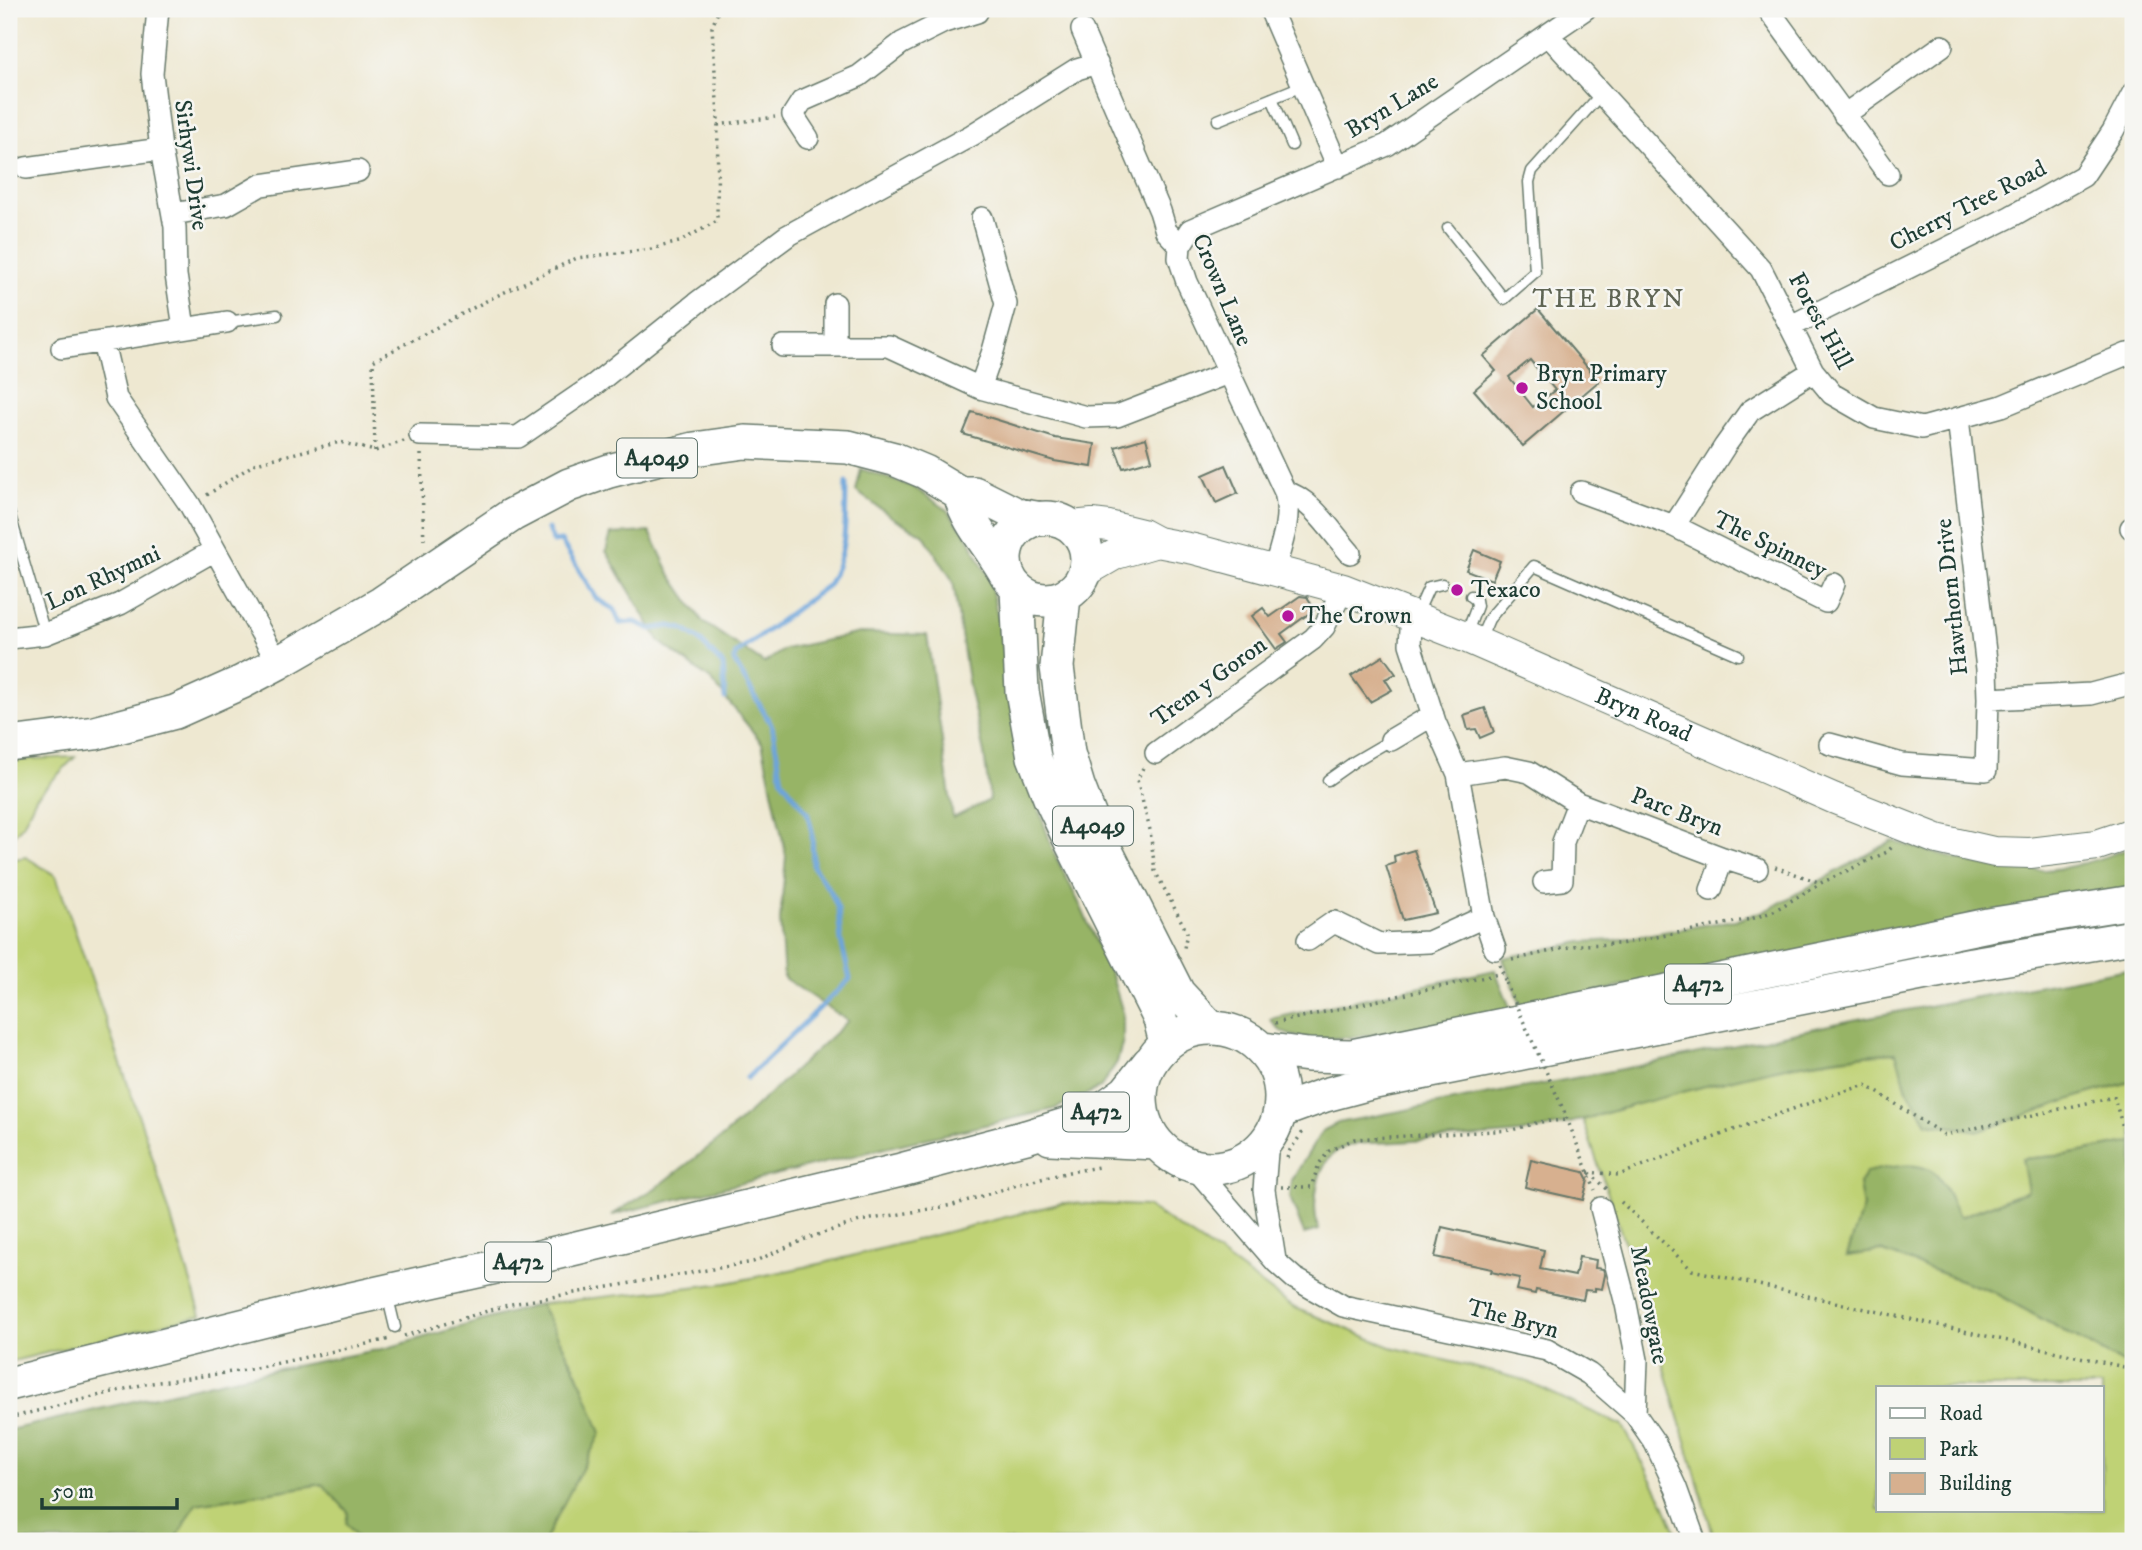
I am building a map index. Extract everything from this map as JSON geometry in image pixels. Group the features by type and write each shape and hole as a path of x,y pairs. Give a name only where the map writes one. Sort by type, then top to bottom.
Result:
{"main road":[{"name":"A4049","path":"9,744 95,733 175,712 242,682 382,603 512,515 569,485 646,461 733,444 803,443 848,447 894,459 925,472 960,493 974,493 1018,515 1057,523"},
{"name":"A4049","path":"960,493 963,508 1013,584 1022,691 1034,757 1072,845 1160,1019 1158,1053"},
{"path":"1033,520 1057,523 1083,542 1087,556 1075,584 1051,601 1037,600 1013,584 1004,564 1004,554 1016,530 1033,520"},
{"name":"A4049","path":"1075,584 1057,667 1068,753 1078,786 1094,827 1178,993 1217,1019"},
{"name":"A472","path":"1267,1032 1308,1055 1352,1055 1988,925 2133,902"},
{"name":"A472","path":"1275,1126 1325,1095 1370,1083 1972,964 2133,937"},
{"path":"1217,1019 1230,1030 1248,1037 1267,1032 1282,1089 1275,1126 1254,1155 1235,1165 1214,1169 1194,1167 1173,1158 1156,1143 1145,1125 1140,1104 1142,1083 1158,1053 1187,1031 1217,1019"},
{"name":"A472","path":"9,1384 387,1291 901,1170 1026,1137 1075,1122 1101,1110 1126,1093 1158,1053"},
{"name":"A472","path":"1026,1137 1156,1143"}],"street":[{"name":"Sirhywi Drive","path":"158,9 152,74 161,149 173,214 176,275 184,328"},
{"path":"1270,9 1338,167"},
{"name":"Bryn Lane","path":"1180,246 1190,230 1387,145 1585,9"},
{"path":"1768,9 1888,174"},
{"path":"808,138 793,115 802,101 859,76 940,15 977,12"},
{"name":"Crown Lane","path":"1082,30 1160,211 1166,231 1180,246 1179,258 1187,282 1285,492 1286,522 1274,570"},
{"name":"Forest Hill","path":"1548,35 1761,269 1813,371 1832,394 1874,418 1922,428 2002,406 2133,353"},
{"path":"1844,115 1942,46"},
{"path":"420,435 518,437 594,385 698,302 788,236 972,135 1077,69 1097,63"},
{"name":"Cherry Tree Road","path":"1791,326 2010,217 2083,176 2113,131 2133,93"},
{"path":"26,168 161,149"},
{"path":"173,214 226,205 261,185 358,171"},
{"path":"980,388 1006,304 982,218"},
{"path":"835,304 835,346"},
{"path":"62,348 227,322"},
{"path":"103,342 116,398 190,505 278,663"},
{"path":"783,346 889,346 980,388 1064,413 1103,418 1228,373"},
{"name":"The Spinney","path":"1674,526 1724,446 1750,411 1813,371"},
{"name":"Hawthorn Drive","path":"1830,744 1902,764 1986,770 1988,699 1958,418"},
{"path":"1285,492 1294,494 1307,503 1350,553"},
{"name":"The Spinney","path":"1581,492 1674,526 1826,602 1834,584"},
{"name":"Bryn Road","path":"1057,523 1109,526 1142,534 1157,542 1343,589 1416,616 1833,798 1937,839 1994,852 2030,853 2097,845 2133,833"},
{"name":"Bryn Road","path":"1075,584 1116,554 1157,542"},
{"name":"Lon Rhymni","path":"9,638 45,634 120,604 215,550"},
{"name":"Trem y Goron","path":"1156,753 1312,639 1324,627 1343,589"},
{"path":"1416,616 1410,644 1433,715 1458,774 1484,917 1503,954"},
{"path":"1988,699 2091,694 2133,683"},
{"path":"1391,740 1433,715"},
{"name":"Parc Bryn","path":"1458,774 1505,767 1529,772 1578,803 1757,869"},
{"path":"1544,882 1562,880 1563,842 1578,803"},
{"path":"1710,890 1723,858"},
{"path":"1308,940 1334,922 1379,944 1429,942 1484,917"},
{"path":"1275,1126 1264,1191 1276,1262"},
{"name":"The Bryn","path":"1194,1167 1276,1262 1294,1278 1343,1306 1548,1350 1589,1374 1635,1414 1655,1443 1676,1488 1695,1541"},
{"name":"Meadowgate","path":"1608,1199 1637,1360 1635,1414"}],"lane":[{"path":"1218,120 1302,86"},
{"path":"1448,228 1504,299 1535,272 1530,182 1532,170 1602,93"},
{"path":"1272,98 1292,145"},
{"path":"227,322 276,315"},
{"path":"9,512 45,634"},
{"path":"1472,640 1534,566 1738,655"},
{"path":"1416,616 1429,587 1442,584"},
{"path":"1471,597 1476,600 1477,606 1472,640"},
{"path":"1328,780 1391,740"},
{"path":"387,1291 395,1327"}],"path":[{"path":"376,451 373,361 490,299 577,258 651,249 679,242 717,221 718,125 712,27 719,9"},
{"path":"718,125 793,115"},
{"path":"190,505 256,463 340,442 376,451 420,435 425,573"},
{"path":"1156,753 1140,770 1137,780 1150,830 1155,871 1187,932 1182,956"},
{"path":"1503,954 1578,945 1620,944 1751,919 1772,912 1821,883 1887,852 1910,829"},
{"path":"1757,869 1769,865 1821,883"},
{"path":"1217,1019 1242,1021 1267,1032 1503,973"},
{"path":"1506,983 1588,1171 1608,1199 1692,1270 2133,1369"},
{"path":"1588,1171 1619,1175 1741,1127 1866,1085 1944,1135 2114,1097 2133,1162"},
{"path":"1279,1187 1311,1187 1319,1164 1329,1151 1354,1139 1512,1130 1539,1122 1567,1120"},
{"path":"9,1418 145,1384 246,1370 398,1337 511,1304 753,1262 808,1238 860,1221 953,1205 1069,1172 1107,1167"},
{"path":"1588,1171 1608,1199"}],"green space":[{"path":"861,469 913,487 946,509 967,535 989,578 1019,752 1054,853 1113,980 1123,1013 1123,1040 1117,1062 1100,1088 1054,1109 612,1215 660,1185 726,1134 848,1021 784,978 780,920 786,856 762,743 712,681 660,642 606,551 611,534 650,532 670,574 703,622 764,663 785,649 860,633 927,635 953,818 990,800 953,581 923,534 893,518 856,491"},
{"path":"75,757 36,797 23,825 9,840 9,760"},
{"path":"1892,841 1968,862 2026,870 2068,867 2133,847 2133,888 1521,1006 1503,958 1581,942 1616,940 1740,919 1769,909"},
{"path":"26,857 56,876 146,1137 201,1315 9,1362 9,860"},
{"path":"2133,968 2133,1081 2080,1096 1980,1131 1927,1123 1907,1089 1896,1053 1862,1055 1760,1072 1548,1128 1498,1135 1347,1146 1332,1155 1320,1174 1315,1209 1319,1230 1304,1234 1290,1197 1292,1180 1322,1131 1338,1123 1648,1064 1848,1021"},
{"path":"1495,970 1511,1010 1392,1032 1325,1039 1299,1037 1281,1031 1270,1019"},
{"path":"1897,1053 1907,1089 2080,1096 2133,1081 2133,1142 2066,1155 2023,1159 2028,1191 1959,1217 1938,1177 1859,1184 1863,1207 1847,1256 1880,1251 1993,1292 2133,1369 2133,1541 1715,1541 1652,1324 1583,1120 1738,1077 1818,1061"},
{"path":"2133,1142 2133,1369 1993,1292 1881,1251 1847,1256 1863,1207 1859,1184 1866,1172 1905,1166 1924,1168 1939,1178 1960,1217 2028,1191 2022,1159 2066,1155"},
{"path":"1062,1203 1146,1206 1293,1307 1391,1347 1521,1379 1623,1426 1662,1499 1680,1541 175,1541 195,1504 462,1463 577,1372 540,1304 727,1283 824,1263"},
{"path":"540,1304 577,1372 601,1433 544,1541 360,1541 346,1523 348,1512 322,1484 196,1504 175,1541 9,1541 9,1430 233,1378 387,1348"}],"building":[{"path":"1538,309 1599,381 1523,446 1474,390 1496,371 1483,356","holes":["1530,360 1555,390 1533,407 1509,377"]},
{"path":"972,412 1055,438 1095,444 1092,467 1054,461 963,434"},
{"path":"1146,438 1152,460 1123,468 1115,447"},
{"path":"1226,465 1238,493 1216,503 1203,475"},
{"path":"1474,550 1500,561 1492,580 1466,570"},
{"name":"The Crown","path":"1300,596 1307,597 1315,609 1281,634 1287,642 1276,649 1252,616 1263,608 1270,617"},
{"path":"1383,656 1396,674 1385,679 1392,690 1370,702 1351,676"},
{"path":"1485,708 1494,732 1480,738 1476,729 1468,730 1464,715"},
{"path":"1414,850 1436,913 1403,920 1386,866 1395,863 1394,856"},
{"path":"1531,1160 1584,1172 1588,1180 1583,1200 1525,1187"},
{"path":"1442,1227 1544,1250 1540,1269 1575,1276 1579,1257 1596,1260 1595,1268 1603,1269 1605,1275 1602,1289 1585,1290 1583,1300 1536,1290 1535,1294 1517,1290 1520,1278 1435,1257"}],"waterway":[{"path":"747,1078 850,979 841,941 838,909 832,894 813,866 812,831 807,812 782,780 772,726 734,661 736,654 828,585 842,548 846,483"},
{"path":"548,529 553,542 561,541 597,599 614,609 620,623 635,622 651,629 670,626 683,629 697,638 723,665 725,698"}],"place":[{"name":"Bryn Primary School","path":"1522,388"},
{"name":"Texaco","path":"1457,590"},
{"name":"The Crown","path":"1288,616"}],"district":[{"name":"THE BRYN","path":"1609,299"}]}
